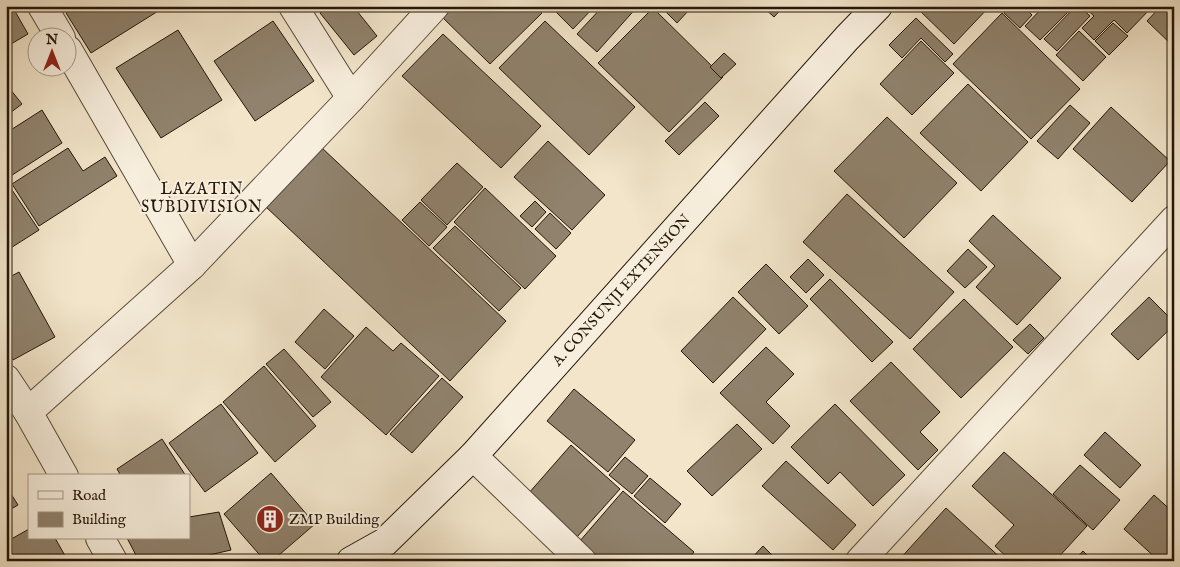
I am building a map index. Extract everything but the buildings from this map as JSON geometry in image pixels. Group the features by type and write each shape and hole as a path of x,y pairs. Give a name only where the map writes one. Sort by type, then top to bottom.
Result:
{"street":[{"path":"42,6 54,28"},
{"path":"293,6 351,98"},
{"path":"28,412 192,265 351,98 435,6"},
{"name":"A. CONSUNJI EXTENSION","path":"351,561 385,542 473,456 847,38 878,6"},
{"path":"78,67 192,265"},
{"path":"860,561 1174,220"},
{"path":"6,379 28,412 63,474"},
{"path":"473,456 582,561"},
{"path":"101,540 113,561"}],"place":[{"name":"ZMP Building","path":"270,519"}],"district":[{"name":"LAZATIN SUBDIVISION","path":"202,197"}]}
